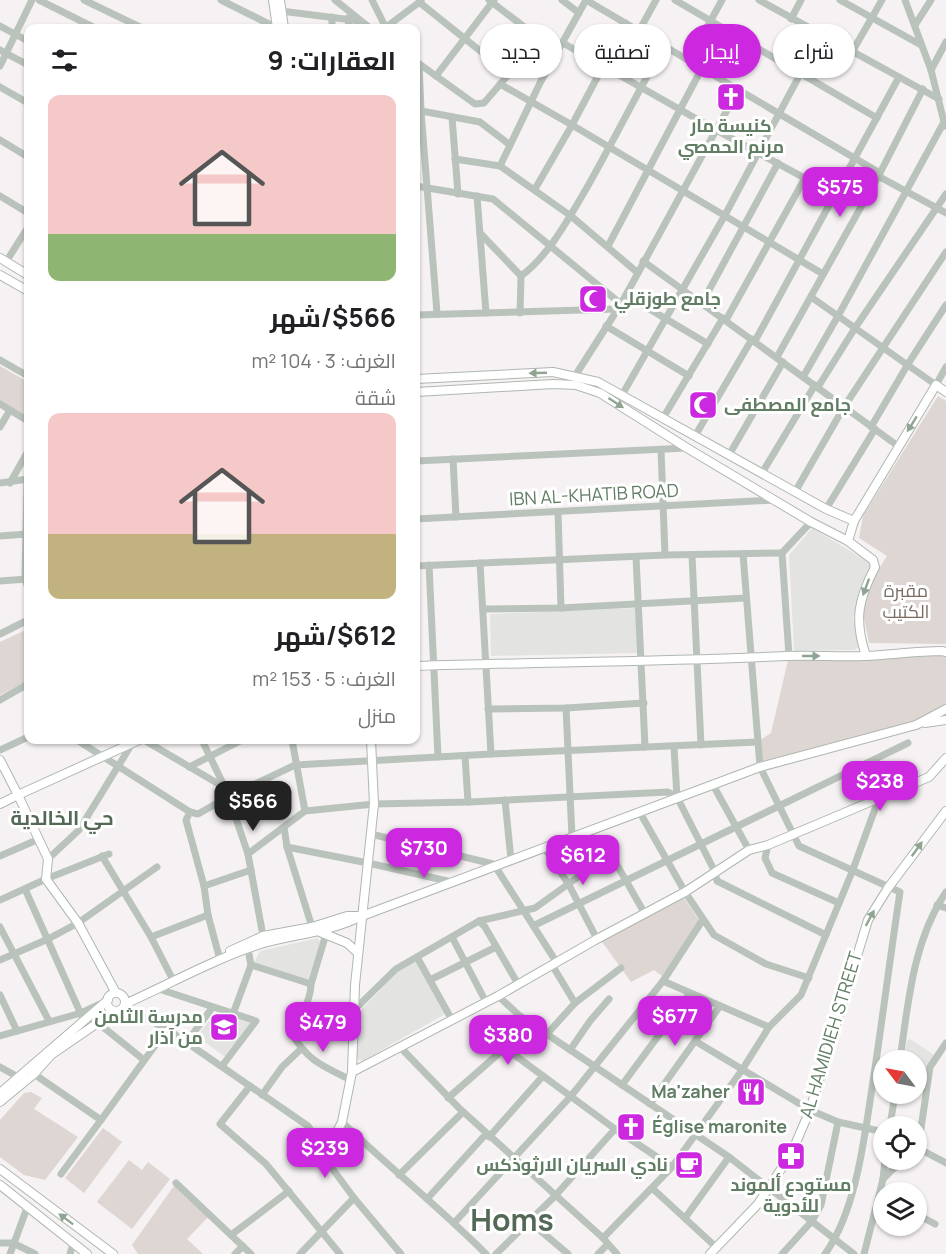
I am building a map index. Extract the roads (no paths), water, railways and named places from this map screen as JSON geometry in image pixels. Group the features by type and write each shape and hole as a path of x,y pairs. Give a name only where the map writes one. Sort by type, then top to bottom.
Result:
{"main road":[{"path":"273,0 276,24"},
{"path":"280,0 283,24"},
{"path":"3,260 24,273"},
{"path":"0,275 24,289"},
{"path":"420,379 554,372 598,382 826,509 854,521"},
{"path":"420,392 553,384 576,385 600,393 774,500 848,541 873,560 875,567 864,588 857,619 866,656"},
{"path":"848,541 854,521 936,385 946,392"},
{"path":"420,666 866,656 905,652 946,652"},
{"path":"915,725 946,709"},
{"path":"108,1000 109,1007 122,1006 264,944 346,924 496,865 760,767 915,725 946,720"},
{"path":"0,804 129,744"},
{"path":"327,1151 342,1122 351,1076 358,953 374,804 371,744"},
{"path":"351,1076 685,892 749,850 768,845 928,777 946,758"},
{"path":"0,760 48,859 46,879 78,923 116,993"},
{"name":"AL HAMIDIEH STREET","path":"713,1251 744,1220 770,1188 791,1154 810,1110 868,920 888,888 946,811"},
{"path":"0,1102 34,1074 51,1055 122,1006 172,978 263,936 319,931 347,943 358,953"},
{"path":"0,1093 82,1017 108,1000 110,995 122,994 122,1006"},
{"path":"0,1169 113,1254"},
{"path":"0,1185 87,1254"}],"street":[{"path":"0,66 3,52 32,0"},
{"path":"39,0 87,24"},
{"path":"84,0 134,24"},
{"path":"221,0 269,24"},
{"path":"335,0 364,24"},
{"path":"372,0 384,24"},
{"path":"562,0 579,13"},
{"path":"574,49 562,43 586,0 626,23"},
{"path":"643,24 656,0"},
{"path":"675,0 773,57"},
{"path":"709,24 722,0"},
{"path":"759,0 800,24"},
{"path":"791,19 801,0"},
{"path":"840,0 921,45"},
{"path":"855,47 882,0"},
{"path":"803,377 906,190 945,125 940,108 943,99 905,0"},
{"path":"915,26 931,0"},
{"path":"436,76 492,1 520,24"},
{"path":"391,24 418,2 480,51"},
{"path":"281,11 360,21"},
{"path":"332,17 332,24"},
{"path":"348,18 349,24"},
{"path":"0,26 24,38"},
{"path":"931,70 946,42"},
{"path":"3,52 24,63"},
{"path":"855,54 943,99"},
{"path":"420,65 475,104 484,103 505,78"},
{"path":"695,436 800,260 899,77"},
{"path":"500,166 544,78"},
{"path":"535,189 596,78"},
{"path":"625,78 836,195"},
{"path":"521,276 550,246 571,216 611,147 646,78"},
{"path":"608,246 697,78"},
{"path":"718,78 946,213"},
{"path":"622,395 725,215 798,78"},
{"path":"809,78 877,118"},
{"path":"500,84 611,147 823,274"},
{"path":"0,87 24,101"},
{"path":"575,376 626,295 738,90"},
{"path":"729,455 823,274 923,90"},
{"path":"420,111 480,122 510,145"},
{"path":"452,117 458,194"},
{"path":"420,128 437,313"},
{"path":"0,140 24,155"},
{"path":"455,159 500,166 571,216 638,273"},
{"path":"702,303 778,163"},
{"path":"663,418 770,242 805,178"},
{"path":"420,187 493,199 619,306"},
{"path":"762,473 855,328 946,194"},
{"path":"0,196 24,211"},
{"path":"477,196 486,313"},
{"path":"3,260 24,232"},
{"path":"480,233 521,276 520,313"},
{"path":"795,492 844,407 946,252"},
{"path":"643,261 898,446"},
{"path":"626,295 708,344"},
{"path":"811,297 936,385 946,367"},
{"path":"826,509 908,364 946,305"},
{"path":"420,315 520,313 619,306"},
{"path":"606,326 689,376"},
{"path":"0,360 24,374"},
{"path":"0,404 24,419"},
{"path":"0,427 10,410"},
{"path":"420,461 687,448"},
{"path":"662,450 665,555"},
{"path":"10,483 24,458"},
{"path":"453,459 456,517"},
{"path":"0,483 24,479"},
{"name":"IBN AL-KHATIB ROAD","path":"420,519 774,500"},
{"path":"558,512 561,608"},
{"path":"420,566 665,555 782,553 811,522"},
{"path":"0,536 24,534"},
{"path":"782,553 789,656"},
{"path":"742,554 760,767 799,846 900,892 865,1128 850,1203 836,1239 825,1254"},
{"path":"692,556 701,745"},
{"path":"636,557 645,747"},
{"path":"480,563 490,754"},
{"path":"429,566 438,757"},
{"path":"0,581 24,579"},
{"path":"483,609 561,608 746,598"},
{"path":"0,634 24,622"},
{"path":"0,700 24,686"},
{"path":"488,709 566,708 644,703"},
{"path":"566,708 572,837"},
{"path":"0,750 24,738"},
{"path":"84,744 190,812 198,814 295,765 758,742"},
{"path":"535,925 625,879 908,743"},
{"path":"48,859 79,830 134,744"},
{"path":"151,744 224,786"},
{"path":"204,744 224,786 248,854 263,936"},
{"path":"189,767 234,744"},
{"path":"292,744 305,811"},
{"path":"674,747 677,797 715,872 717,881 826,935"},
{"path":"465,756 468,802"},
{"path":"713,785 749,850"},
{"path":"248,854 305,811 374,804 468,802 668,792 677,797"},
{"path":"598,1254 605,1241 672,1167 742,1070 769,1027 801,995 852,872 879,798"},
{"path":"505,800 511,860"},
{"path":"639,811 702,921 714,935 766,964 809,978"},
{"path":"190,812 186,820 204,886 208,915 219,956"},
{"path":"284,827 287,848 319,931 311,991 299,1020 290,1031 301,1049 317,1064 351,1076"},
{"path":"371,834 496,865 535,925 575,1003"},
{"path":"0,856 39,839"},
{"path":"768,845 765,858 772,873 839,903"},
{"path":"544,847 569,885 597,939"},
{"path":"287,848 368,862 452,882"},
{"path":"0,900 106,855 172,978"},
{"path":"354,1010 396,969 479,921 536,908 585,872 613,858 645,914"},
{"path":"0,960 78,923 157,867"},
{"path":"204,886 251,870"},
{"path":"0,1036 49,1021 82,1017 26,889"},
{"path":"902,1050 924,933 946,892"},
{"path":"937,905 946,908"},
{"path":"152,937 208,915"},
{"path":"479,921 518,984"},
{"path":"454,1223 571,1096 663,981 702,921"},
{"path":"0,927 49,1021"},
{"path":"452,937 486,1002"},
{"path":"429,980 496,947"},
{"path":"233,1014 251,965 248,950"},
{"path":"417,957 452,1020"},
{"path":"251,965 311,984"},
{"path":"547,1034 575,1003 621,968"},
{"path":"663,981 769,1027"},
{"path":"159,989 256,1021 222,1066"},
{"path":"622,1085 690,993"},
{"path":"0,994 17,1031"},
{"path":"498,996 520,1016 729,1157 851,1253"},
{"path":"570,1050 609,999"},
{"path":"122,1006 167,1029 308,1126 327,1151 326,1160 354,1198 401,1254"},
{"path":"650,1104 720,1006"},
{"path":"186,1043 212,1008"},
{"path":"98,1023 144,1060"},
{"path":"61,1174 167,1029"},
{"path":"695,1041 810,1110 838,1122 873,1130"},
{"path":"923,1116 930,1066 946,1044"},
{"path":"400,1047 448,1098 617,1254"},
{"path":"448,1098 505,1048 615,1129 672,1167"},
{"path":"262,1095 282,1067 301,1049"},
{"path":"0,1067 18,1077"},
{"path":"34,1074 101,1120"},
{"path":"427,1199 543,1076"},
{"path":"250,1086 220,1124 266,1164 340,1254"},
{"path":"399,1175 463,1112"},
{"path":"342,1122 486,1254"},
{"path":"782,1254 812,1221 821,1205 838,1122"},
{"path":"496,1254 555,1196 615,1129"},
{"path":"927,1152 946,1163"},
{"path":"685,1218 729,1157"},
{"path":"882,1182 883,1170"},
{"path":"882,1179 891,1170"},
{"path":"176,1183 251,1254"},
{"path":"652,1188 685,1218 713,1251"},
{"path":"231,1235 289,1191"},
{"path":"300,1254 354,1198"},
{"path":"9,1254 27,1208"},
{"path":"927,1220 935,1224"},
{"path":"529,1221 568,1254"},
{"path":"864,1254 873,1224"},
{"path":"0,1243 13,1243 35,1254"},
{"path":"70,1254 73,1244"},
{"path":"235,1254 243,1246"}],"place":[{"name":"كنيسة مار مرنم الحمصي","path":"731,97"},
{"name":"جامع طوزقلي","path":"593,299"},
{"name":"جامع المصطفى","path":"703,405"},
{"name":"مدرسة الثامن من آذار","path":"224,1027"},
{"name":"Ma'zaher","path":"751,1092"},
{"name":"Église maronite","path":"631,1127"},
{"name":"مستودع ألموند للأدوية","path":"791,1156"},
{"name":"نادي السريان الارثوذكس","path":"689,1165"}],"district":[{"name":"حي الخالدية","path":"62,818"},
{"name":"Homs","path":"512,1221"}],"park label":[{"name":"مقبرة الكتيب","path":"906,601"}]}
